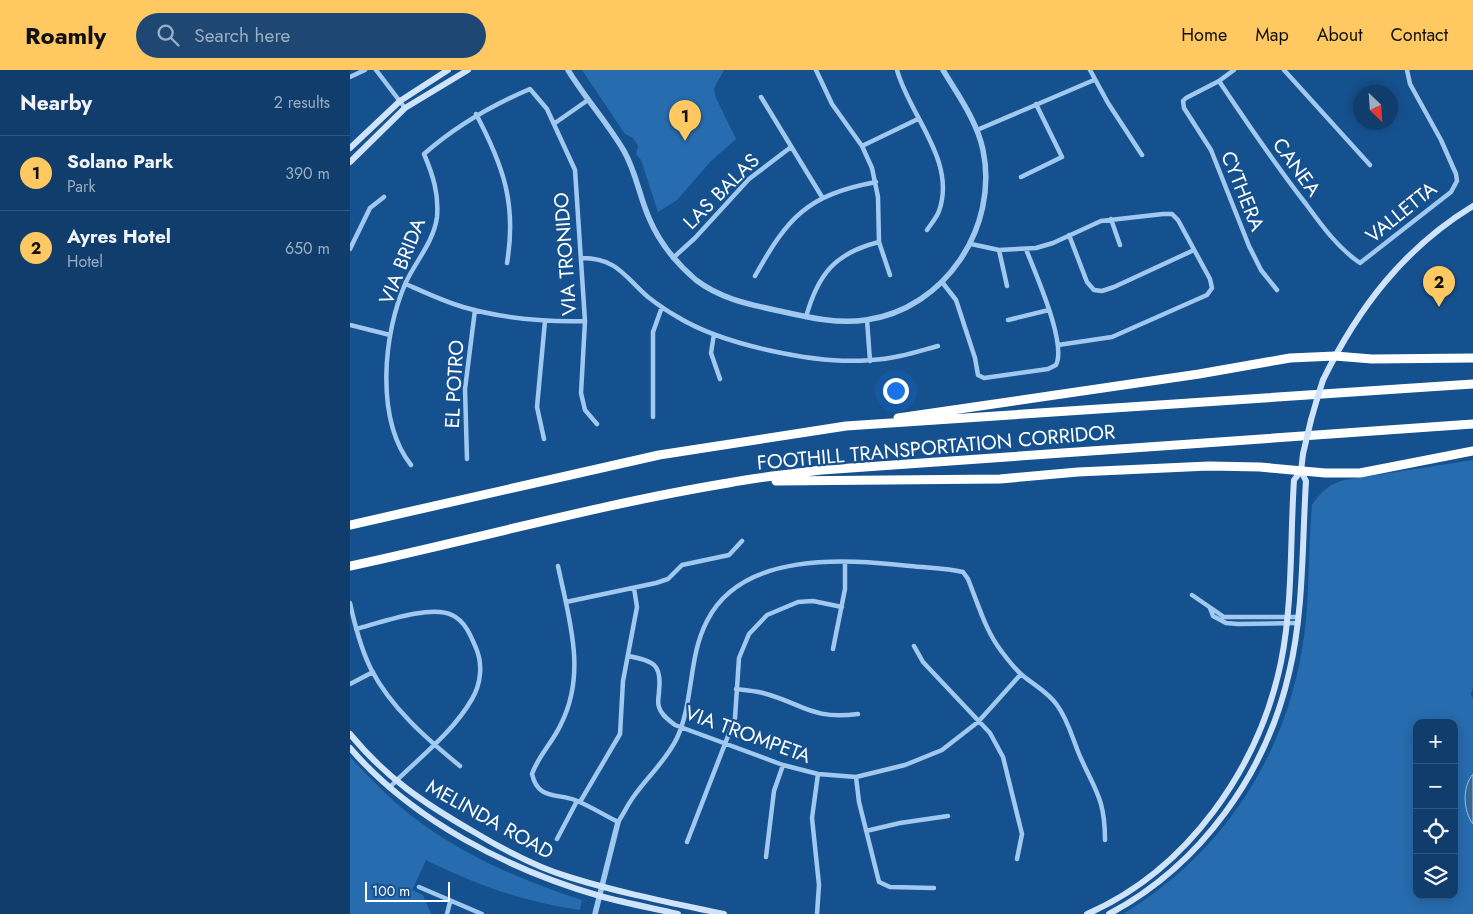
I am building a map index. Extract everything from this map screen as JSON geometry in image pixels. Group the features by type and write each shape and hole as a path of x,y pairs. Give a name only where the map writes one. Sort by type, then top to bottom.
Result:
{"highway":[{"path":"846,426 1200,374 1290,358 1335,356 1372,359 1473,358"},
{"name":"FOOTHILL TRANSPORTATION CORRIDOR","path":"350,525 658,454 846,426 1473,384"},
{"name":"FOOTHILL TRANSPORTATION CORRIDOR","path":"350,566 728,483 822,470 1473,424"},
{"path":"728,483 841,479 1000,479 1078,472 1209,466 1360,472 1473,451"}],"main road":[{"path":"350,148 400,101 448,70"},
{"path":"350,162 405,108 468,70"},
{"path":"1087,914 1124,895 1162,867 1206,822 1239,773 1257,738 1278,674 1287,620 1294,480 1300,471 1323,380 1355,320 1394,271 1434,234 1473,206"},
{"path":"1109,914 1139,896 1177,866 1212,830 1234,801 1254,768 1278,712 1290,672 1297,620 1306,481 1300,471"},
{"name":"MELINDA ROAD","path":"350,734 395,782 432,808 523,859 558,874 603,887 724,914"},
{"name":"MELINDA ROAD","path":"350,748 389,788 428,816 502,858 544,877 600,896 678,914"}],"street":[{"path":"350,77 364,70"},
{"path":"376,70 405,108"},
{"path":"568,70 624,152 635,174 649,218 674,258 698,281 729,299 806,317 848,322 882,317 912,304 942,282 952,271 970,244 978,227 986,168 977,130 942,70"},
{"path":"816,70 832,104 862,146 876,182 879,242 890,275"},
{"path":"897,70 909,103 940,162 942,179 939,211 927,230"},
{"path":"1090,70 1094,80 1142,155"},
{"path":"1219,81 1234,70"},
{"path":"1284,70 1370,164"},
{"name":"VALLETTA","path":"1360,263 1450,192 1457,181 1456,174 1441,140 1410,84 1407,70"},
{"path":"977,130 1094,80"},
{"name":"CYTHERA","path":"1219,81 1186,98 1183,101 1184,108 1211,150 1249,246 1261,270 1277,290"},
{"name":"CANEA","path":"1219,81 1283,174 1320,223 1346,254 1360,263"},
{"name":"VIA TRONIDO","path":"476,114 530,89 547,109 555,123 575,170 585,321 581,394 585,410 597,424"},
{"path":"761,97 822,197"},
{"path":"555,123 588,100"},
{"path":"1021,177 1062,157 1036,104"},
{"path":"476,114 495,150 506,188 510,243 507,263"},
{"name":"VIA BRIDA","path":"411,465 402,454 396,439 386,387 390,335 406,284 431,236 436,218 437,193 433,174 424,154 449,132 476,114"},
{"path":"862,146 918,119"},
{"name":"LAS BALAS","path":"674,258 695,238 748,179 791,146"},
{"path":"755,276 774,241 796,216 822,197 837,191 876,182"},
{"path":"350,249 370,208 384,197"},
{"path":"970,244 999,250 1026,249 1053,243 1090,224 1111,219 1172,214 1178,220 1210,279 1212,288 1207,295 1121,334 1058,345"},
{"path":"1111,219 1120,246"},
{"path":"1069,235 1087,282 1094,290 1102,291 1194,250"},
{"path":"806,317 816,288 826,271 851,251 879,242"},
{"path":"942,282 956,300 975,358 978,375 984,378 1048,369 1056,365 1059,359 1058,345 1049,310 1026,249"},
{"path":"999,250 1007,286"},
{"path":"582,258 594,258 612,264 628,275 648,296 662,307 692,325 714,334 775,351 824,359 870,360 900,357 938,346"},
{"path":"406,284 447,302 476,310 545,321 585,321"},
{"path":"653,417 653,332 662,307"},
{"name":"EL POTRO","path":"467,460 465,388 476,310"},
{"path":"1008,320 1049,310"},
{"path":"867,320 870,360"},
{"path":"544,439 537,407 545,321"},
{"path":"350,325 390,335"},
{"path":"714,334 710,353 720,379"},
{"path":"566,602 634,588 668,578 682,565 729,555 742,541"},
{"path":"833,650 842,606 845,562"},
{"path":"596,914 618,822 634,795 667,756 681,727 689,700 701,634 718,603 730,590 754,576 780,567 845,562 891,564 963,572 968,579 990,633 1001,652 1021,674 1044,690 1057,704 1067,720 1079,753 1099,792 1105,814 1105,840"},
{"path":"558,566 575,650 572,689 562,724 532,774 538,788 546,794 578,802 618,822"},
{"path":"557,838 620,734 623,681 637,607 634,588"},
{"path":"1192,595 1224,616 1233,618 1297,620"},
{"path":"686,842 735,718 737,667 743,647 753,630 767,615 798,602 813,601 842,606"},
{"path":"350,603 356,629 372,672 400,709 433,744 460,766"},
{"path":"356,629 435,611 452,614 463,623 478,652 481,669 473,698 463,713 389,788"},
{"path":"914,646 923,662 990,733 1003,757 1022,834 1017,858"},
{"name":"VIA TROMPETA","path":"628,656 648,661 658,668 661,674 659,707 667,719 681,727 783,765 818,774 856,777 924,759 942,750 978,722 1021,674"},
{"path":"350,684 372,672"},
{"path":"736,689 764,693 826,716 858,714"},
{"path":"766,857 774,791 783,765"},
{"path":"817,914 820,885 812,818 818,774"},
{"path":"856,777 859,802 879,882 890,887 934,888"},
{"path":"866,831 900,822 948,816"},
{"path":"419,886 450,902 482,914"},
{"path":"448,914 450,902"}],"shaded area":[{"path":"582,70 724,70 714,88 716,98 736,139 711,161 677,200 658,212 641,160 636,154 638,146 633,138 625,134"},
{"path":"1473,460 1473,688 1471,694 1473,700 1473,774 1467,784 1466,806 1473,824 1473,914 1123,914 1159,889 1192,861 1220,830 1245,796 1266,760 1283,721 1296,680 1304,637 1312,505 1326,489 1344,480"},
{"path":"350,757 396,803 438,835 461,849 508,872 582,900 580,910 539,902 482,885 426,860 412,890 423,895 431,914 350,914"},
{"path":"1473,774 1473,824 1467,813 1465,799 1467,785"}],"place":[{"name":"Solano Park","path":"685,141"},
{"name":"Ayres Hotel","path":"1439,307"}]}
